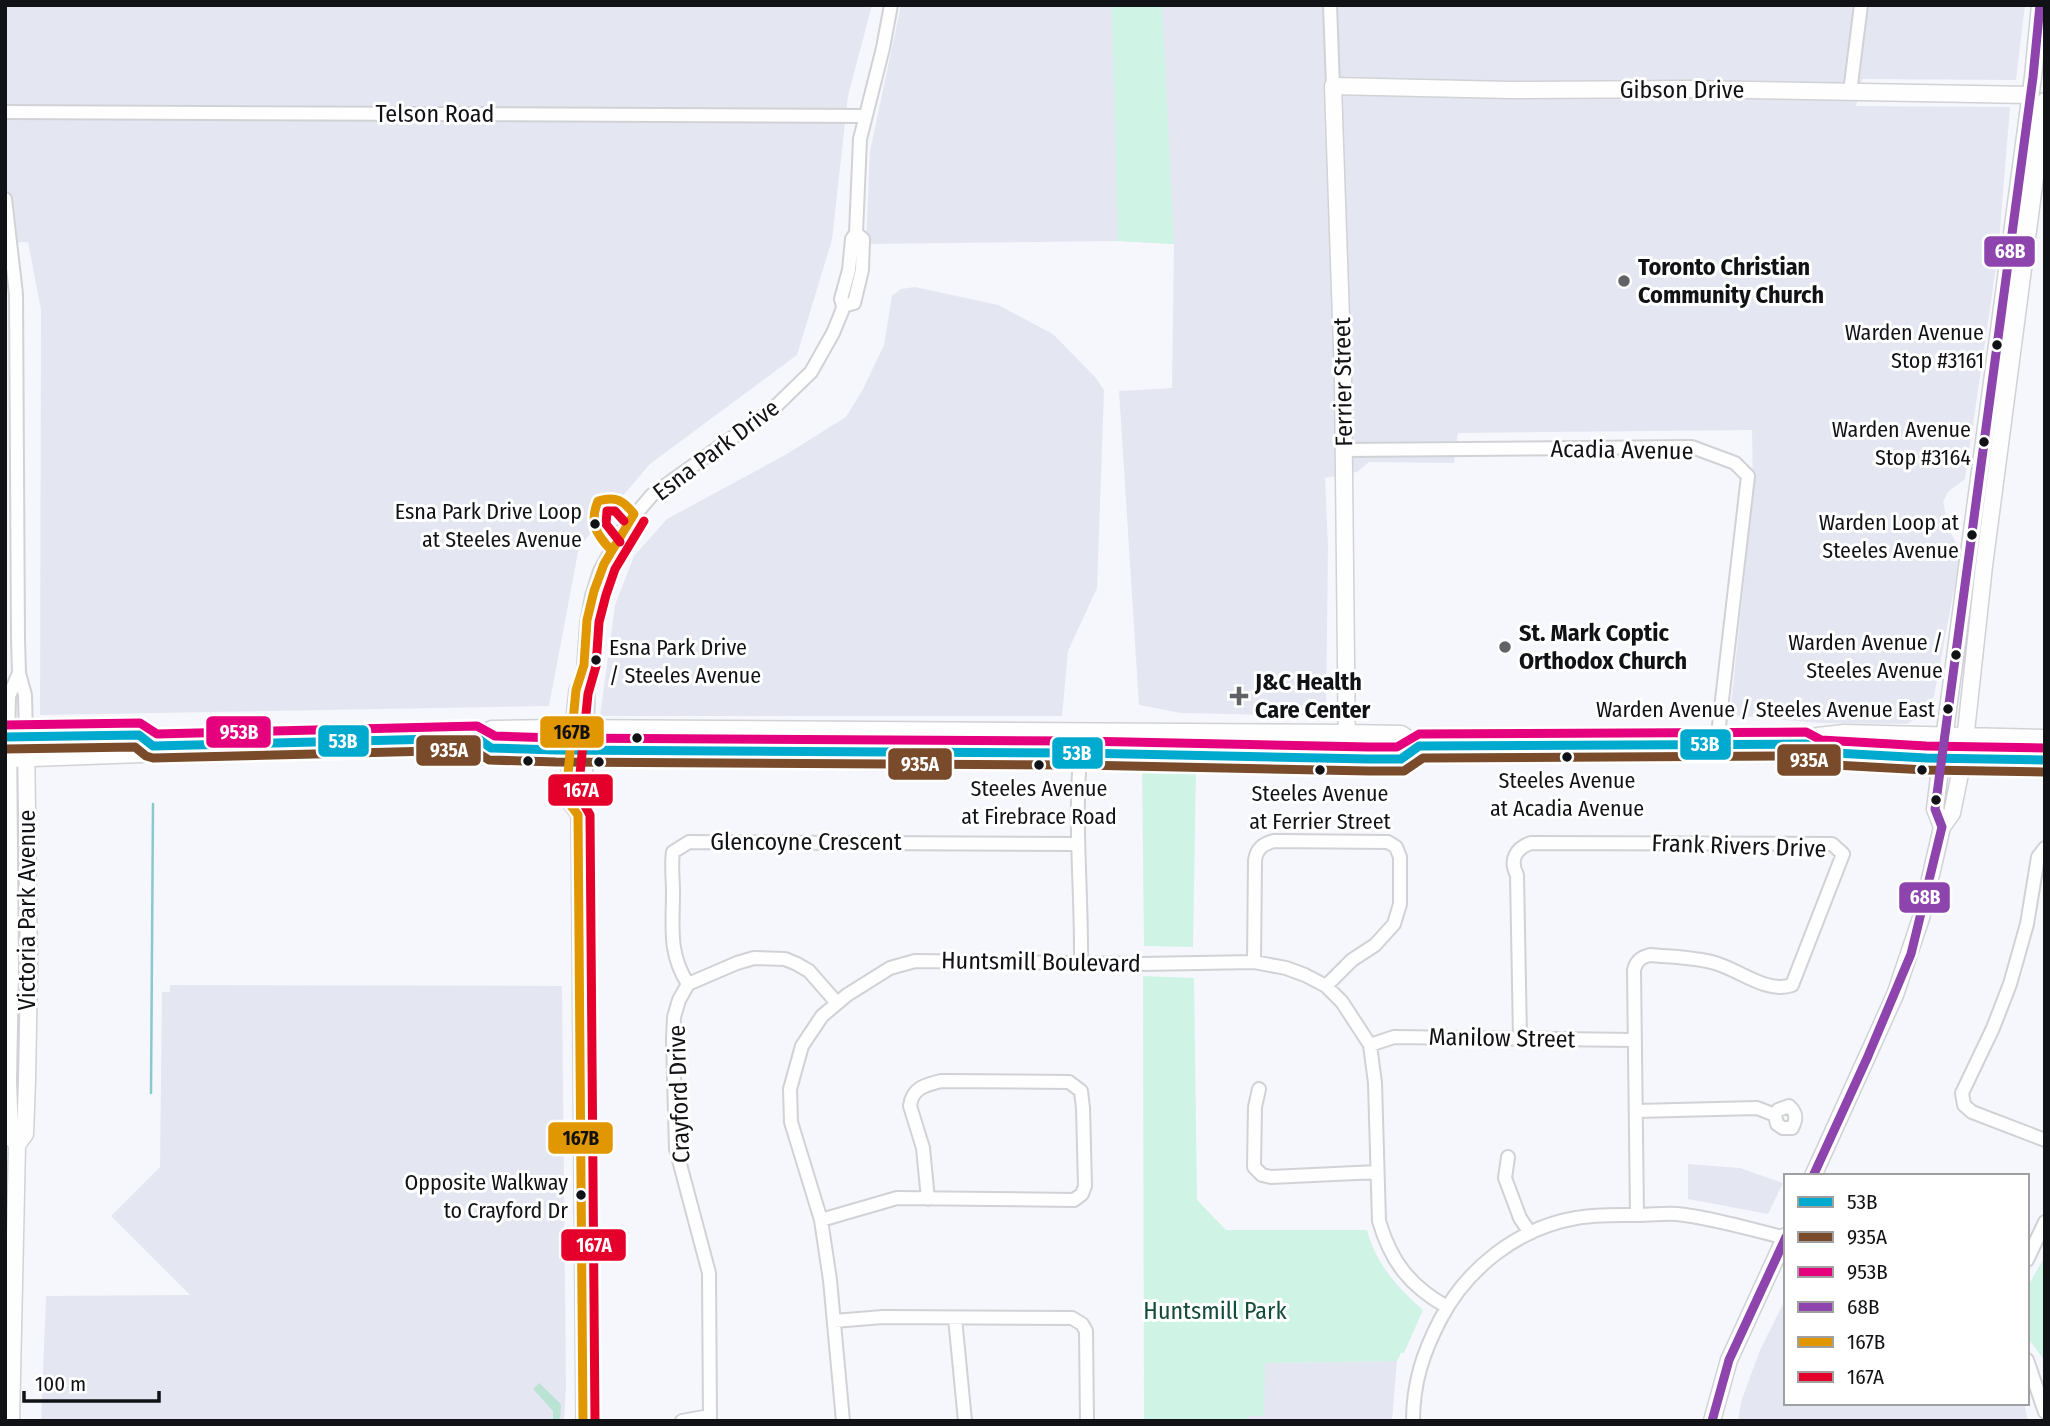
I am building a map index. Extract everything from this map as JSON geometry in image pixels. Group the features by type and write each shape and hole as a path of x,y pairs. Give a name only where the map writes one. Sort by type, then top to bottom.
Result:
{"main road":[{"path":"1814,1174 1868,1056 1910,954 1942,827 1952,813 1963,759 1969,690 2022,271 2040,97 2040,5"},
{"name":"Gibson Drive","path":"1334,86 1510,90 1689,89 2040,97"},
{"name":"Ferrier Street","path":"1334,86 1345,450 1347,758"},
{"path":"1942,827 1935,808 2007,260 2040,97"},
{"path":"2007,260 2022,271"},
{"path":"6,759 142,754 153,746 477,738 492,729 580,728 1401,734 1419,746 1496,747 1805,744 1818,736 1844,733 2045,737"},
{"path":"6,737 139,735 153,746"},
{"name":"Victoria Park Avenue","path":"11,1421 17,1145 25,1134 27,1081 29,968 26,736"},
{"name":"Victoria Park Avenue","path":"6,737 10,970 7,1080 10,1135 17,1145"},
{"path":"477,738 491,748 578,750 1080,753 1401,759 1419,746"},
{"path":"1805,744 1817,752 2045,760"},
{"path":"1713,1421 1729,1360 1784,1239"}],"street":[{"name":"Esna Park Drive","path":"583,1421 578,815 569,803 588,691 583,679 592,596 600,571 623,530 652,495 774,408 811,372 822,354 843,306 841,299 849,270 852,239 856,233 860,139 891,5"},
{"name":"Ferrier Street","path":"1330,5 1334,86"},
{"path":"1850,92 1861,5"},
{"name":"Telson Road","path":"5,112 865,116"},
{"name":"Victoria Park Avenue","path":"5,199 16,294 11,405 19,673 25,695 26,736"},
{"name":"Acadia Avenue","path":"1345,450 1692,447 1735,463 1748,476 1717,743"},
{"name":"Victoria Park Avenue","path":"6,737 9,696 19,673"},
{"path":"1081,962 1077,844 1083,731"},
{"path":"1254,962 1255,860 1259,849 1274,841 1388,842 1396,847 1400,857 1400,904 1394,923 1375,945 1352,960 1326,986"},
{"name":"Glencoyne Crescent","path":"688,984 676,961 672,939 672,864 673,852 689,842 1077,844"},
{"name":"Frank Rivers Drive","path":"1520,1038 1517,875 1513,863 1522,846 1531,842 1832,844 1843,854 1798,965 1799,974 1793,985 1776,988 1703,960 1645,956 1639,960 1634,970 1637,1215"},
{"path":"2045,848 2038,857 2027,924 2010,984 1962,1098 1964,1105 1972,1112 2045,1140"},
{"path":"688,984 754,958 785,959 809,971 837,1003"},
{"name":"Huntsmill Boulevard","path":"843,1421 821,1220 791,1122 790,1089 802,1046 822,1016 890,968 904,963 1254,962 1286,968 1326,986 1342,1002 1370,1045 1375,1083 1379,1221 1393,1258 1415,1286 1447,1307"},
{"name":"Crayford Drive","path":"682,1421 710,1419 709,1273 676,1149 674,1017 688,984"},
{"name":"Manilow Street","path":"1370,1045 1394,1037 1634,1040"},
{"path":"7,1060 27,1061"},
{"path":"7,1080 27,1081"},
{"path":"821,1220 897,1198 928,1199 1074,1200 1082,1194 1085,1186 1081,1091 1069,1082 1036,1080 941,1081 917,1090 910,1106 923,1148 928,1199"},
{"path":"1259,1089 1255,1107 1254,1167 1260,1174 1271,1177 1377,1172"},
{"path":"1636,1111 1744,1107 1757,1108 1775,1115"},
{"path":"1508,1157 1505,1178 1520,1217 1530,1233"},
{"path":"1413,1421 1416,1377 1424,1352 1447,1307 1461,1286 1482,1264 1530,1233 1575,1218 1605,1214 1674,1214 1701,1217 1784,1237"},
{"path":"2029,1256 2045,1222"},
{"path":"834,1321 883,1317 1072,1318 1082,1324 1087,1337 1087,1421"},
{"path":"955,1318 965,1421"},
{"path":"2029,1366 2045,1412"}],"shaded area":[{"path":"5,5 872,5 848,96 832,240 797,355 650,464 579,547 549,706 40,715 41,310 28,242 5,243"},
{"path":"901,5 2025,5 2016,80 1862,79 1856,106 2010,107 1998,254 1965,479 1948,492 1943,502 1949,529 1961,553 1934,696 1923,714 1907,724 1821,723 1730,715 1753,492 1752,430 1458,433 1454,463 1369,462 1357,472 1325,478 1328,547 1326,716 1181,713 1139,705 1119,391 1172,388 1174,244 1118,241 866,244 870,151"},
{"path":"915,287 998,305 1053,334 1104,390 1097,588 1068,651 1062,716 600,716 615,605 634,556 667,519 785,455 846,417 884,345 892,296 901,289"},
{"path":"170,985 562,986 566,1387 564,1421 41,1421 46,1296 190,1295 111,1216 160,1167 162,992 170,992"},
{"path":"1688,1164 1740,1168 1783,1183 1768,1214 1688,1199"},
{"path":"1784,1302 1784,1405 2024,1405 2028,1421 1738,1421 1741,1402 1760,1350"},
{"path":"1397,1361 1392,1421 1248,1421 1248,1416 1264,1415 1264,1363"}],"green space":[{"path":"1112,5 1162,5 1174,244 1118,241"},
{"path":"1142,764 1196,768 1193,947 1144,946"},
{"name":"Huntsmill Park","path":"1143,976 1194,978 1197,1200 1226,1230 1367,1230 1376,1254 1389,1274 1423,1310 1404,1353 1401,1353 1397,1361 1265,1363 1264,1416 1248,1416 1248,1421 1144,1421"},
{"path":"2045,1256 2045,1361 2029,1340 2029,1284"},
{"path":"539,1383 561,1404 560,1421 553,1421 553,1411 533,1389"}],"waterway":[{"path":"151,1093 153,804"}],"transit line":[{"name":"68B","path":"1814,1174 1911,954 1942,827 1935,809 2033,77 2040,5"},
{"name":"167B","path":"611,550 601,539 594,522 598,501 619,500 634,514"},
{"name":"167A","path":"620,542 606,524 607,511 615,511 624,521"},
{"name":"167B","path":"583,1421 578,815 569,803 568,774 576,690 584,665 587,620 594,591 604,564 634,514"},
{"name":"167A","path":"595,1421 590,815 581,799 580,774 588,694 596,666 599,622 615,569 644,521"},
{"name":"953B","path":"5,725 140,723 157,734 477,726 495,736 556,738 1080,741 1369,747 1397,747 1419,734 1806,732 1821,740 1926,746 2045,748"},
{"name":"53B","path":"5,737 139,735 153,746 477,738 491,748 556,750 1080,753 1369,759 1401,759 1419,746 1806,744 1817,752 1926,758 2045,760"},
{"name":"935A","path":"5,749 135,747 153,758 473,750 489,760 556,762 1080,765 1369,771 1404,771 1423,758 1802,756 1816,764 1926,770 2045,772"},
{"name":"68B","path":"1712,1421 1729,1360 1784,1241"}],"place":[{"name":"Toronto Christian Community Church","path":"1624,281"},
{"name":"Warden Avenue Stop #3161","path":"1997,345"},
{"name":"Warden Avenue Stop #3164","path":"1984,442"},
{"name":"Esna Park Drive Loop at Steeles Avenue","path":"595,524"},
{"name":"Warden Loop at Steeles Avenue","path":"1972,535"},
{"name":"St. Mark Coptic Orthodox Church","path":"1505,647"},
{"name":"Warden Avenue / Steeles Avenue","path":"1956,655"},
{"name":"Esna Park Drive / Steeles Avenue","path":"596,660"},
{"name":"J&C Health Care Center","path":"1239,696"},
{"name":"Warden Avenue / Steeles Avenue East","path":"1948,709"},
{"name":"Steeles Avenue at Acadia Avenue","path":"1567,757"},
{"name":"Steeles Avenue at Firebrace Road","path":"1039,765"},
{"name":"Steeles Avenue at Ferrier Street","path":"1320,770"},
{"name":"Opposite Walkway to Crayford Dr","path":"581,1195"}]}
